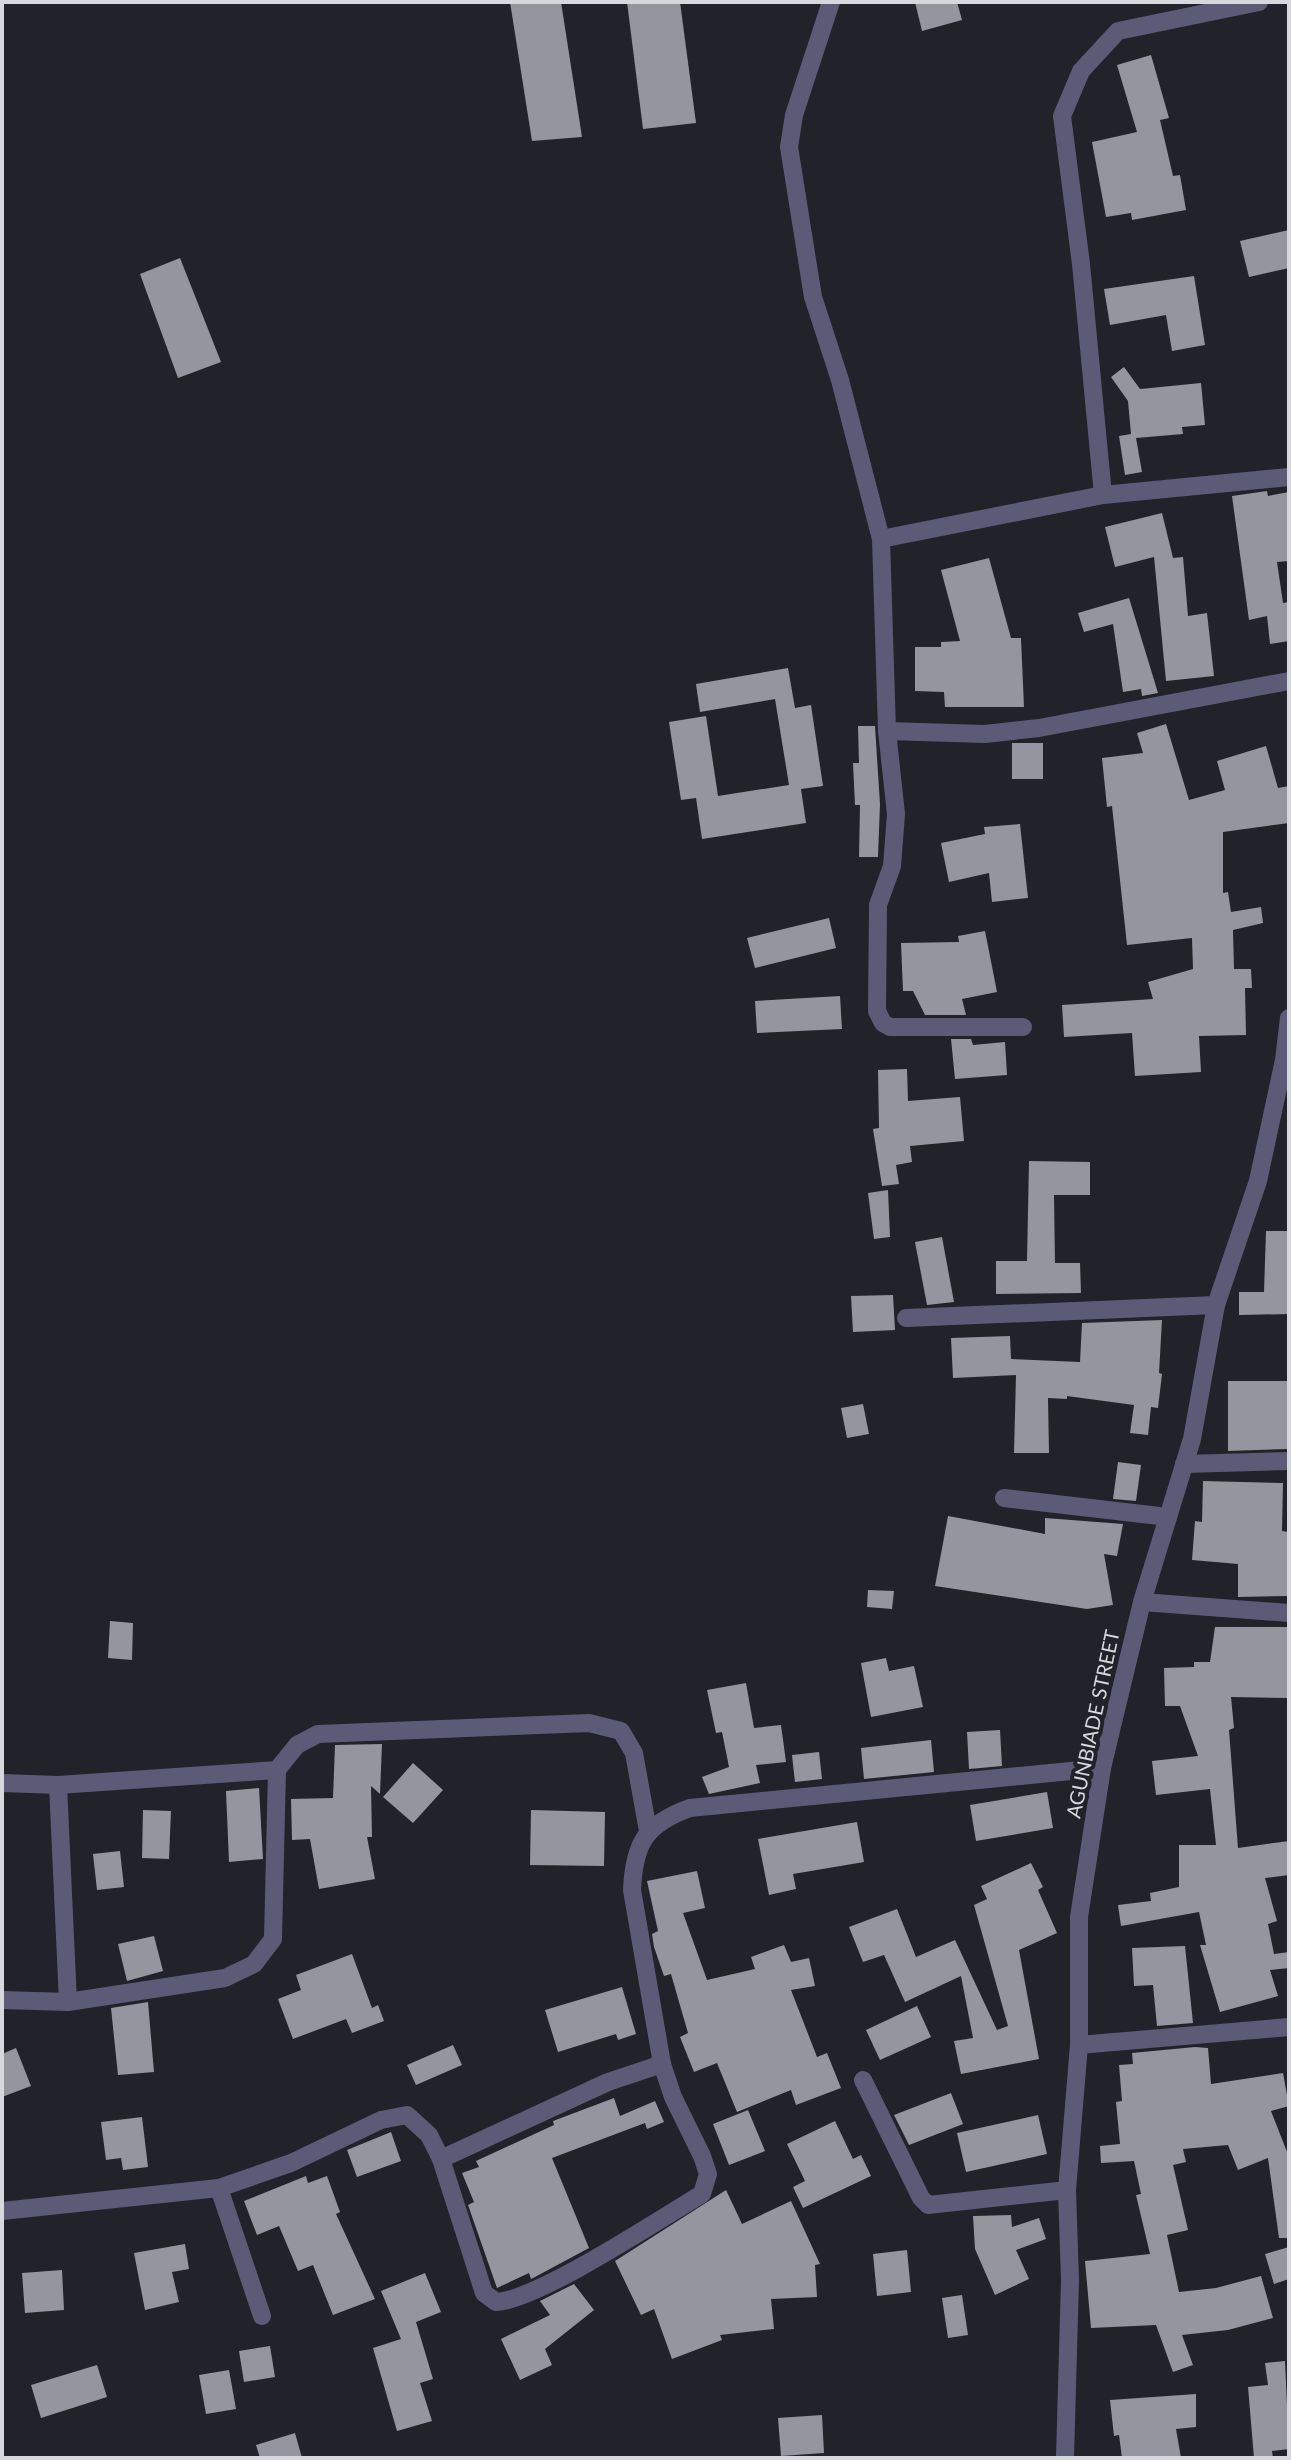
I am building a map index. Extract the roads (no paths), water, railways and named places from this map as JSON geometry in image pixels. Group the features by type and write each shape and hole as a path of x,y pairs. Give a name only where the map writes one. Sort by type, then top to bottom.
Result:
{"street":[{"path":"831,2 794,115 789,147 813,297 840,380 881,539 887,731 896,825 892,866 878,905 877,1011 883,1023 890,1027 1023,1027"},
{"path":"1103,495 1081,264 1062,116 1081,71 1118,31 1259,2"},
{"path":"881,539 1103,495 1289,477"},
{"path":"887,731 985,734 1039,728 1289,681"},
{"name":"AGUNBIADE STREET","path":"1065,2458 1070,2280 1067,2190 1079,2045 1079,1917 1102,1768 1142,1602 1184,1464 1216,1305 1258,1181 1286,1060 1289,1018"},
{"path":"906,1318 1216,1305"},
{"path":"1184,1464 1289,1461"},
{"path":"1004,1498 1168,1517"},
{"path":"1142,1602 1289,1613"},
{"path":"2,2000 68,2002 225,1978 254,1964 273,1939 277,1770 297,1745 318,1734 589,1723 621,1731 634,1753 648,1831"},
{"path":"2,2211 219,2188 291,2163 381,2120 407,2115 429,2135 441,2159 484,2293 496,2302 509,2302 567,2273 702,2194 708,2174 662,2064 632,1890 633,1862 648,1831 664,1817 690,1808 1102,1768"},
{"path":"2,1783 58,1785 277,1770"},
{"path":"58,1785 68,2002"},
{"path":"1079,2045 1289,2027"},
{"path":"441,2159 608,2082 662,2064"},
{"path":"863,2080 921,2198 928,2205 1067,2190"},
{"path":"219,2188 262,2316"}]}
